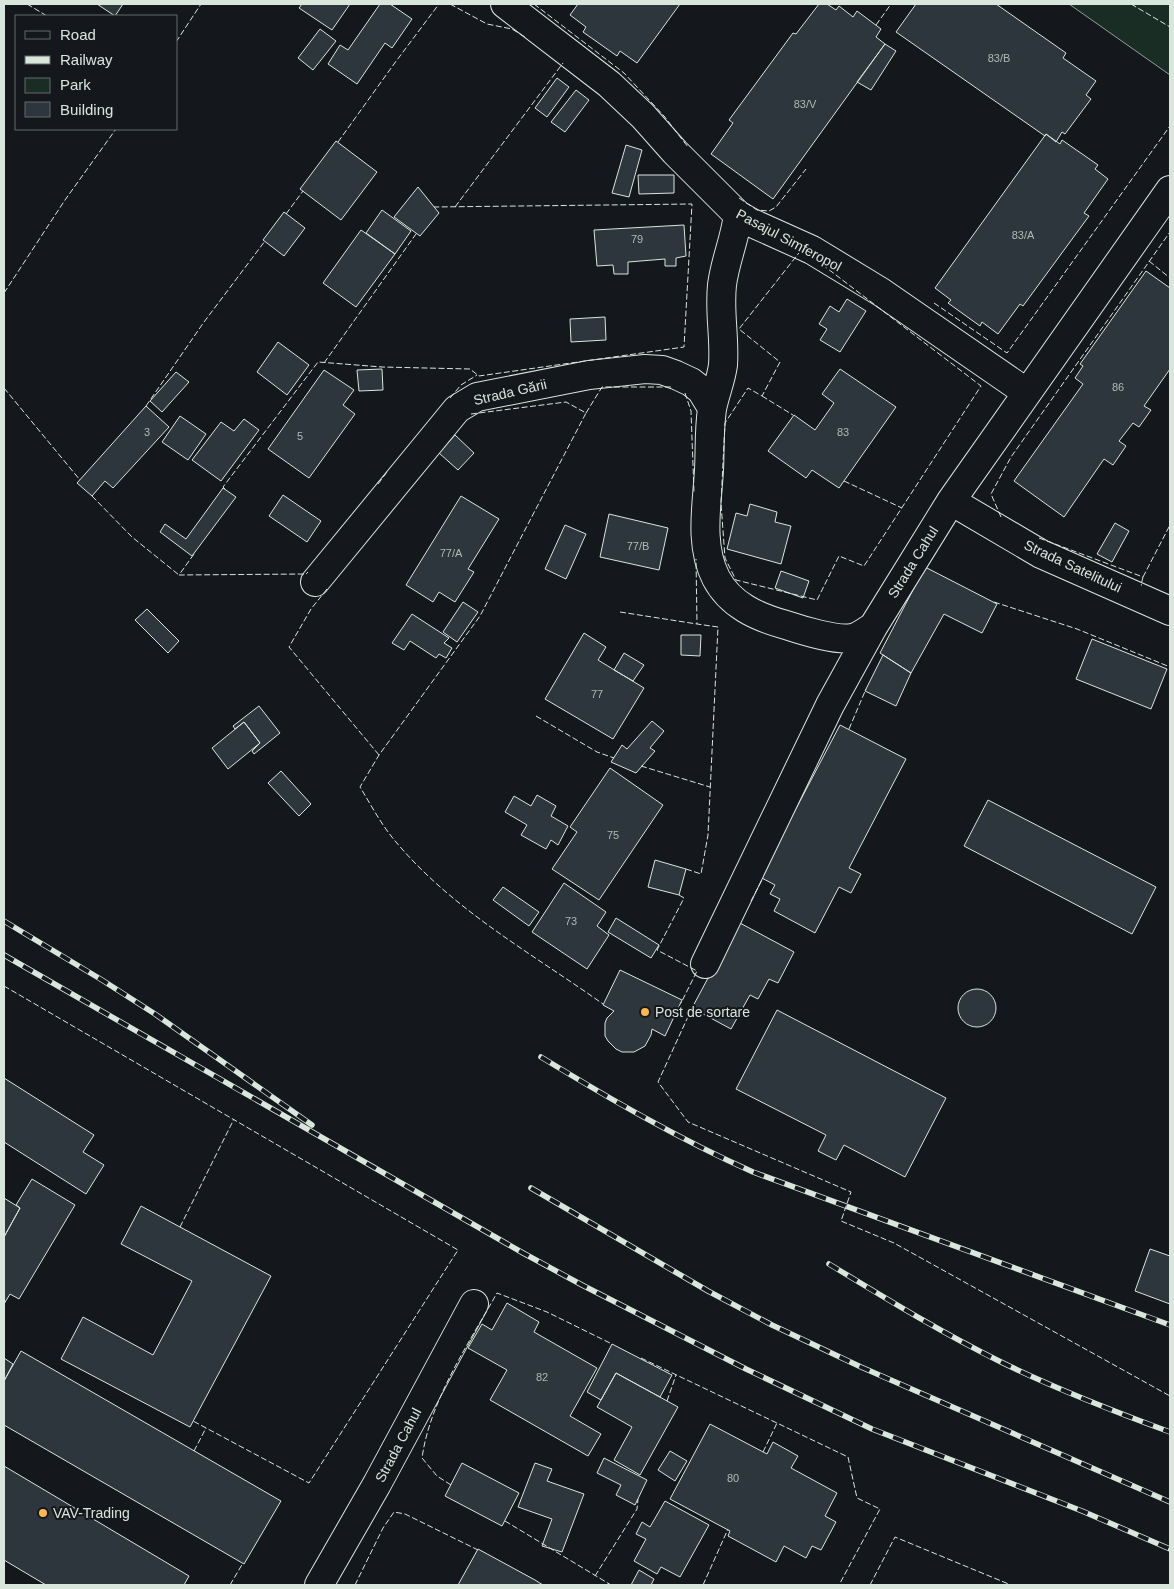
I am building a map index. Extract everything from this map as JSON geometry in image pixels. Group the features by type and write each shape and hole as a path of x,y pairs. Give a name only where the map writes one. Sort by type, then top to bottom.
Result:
{"street":[{"name":"Pasajul Simferopol","path":"505,4 609,84 643,116 675,152 738,215 812,250 881,292 1026,392"},
{"name":"Strada Cahul","path":"705,964 830,704 873,627 951,501 1170,190"},
{"path":"738,215 722,285 721,320 724,349 723,364 712,408 706,535 708,558 716,578 726,592 735,602 750,613 802,630 836,637 853,638 873,627"},
{"name":"Strada Gării","path":"315,582 458,409 477,397 589,375 645,368 662,370 691,382 701,390 712,408"},
{"name":"Strada Satelitului","path":"951,501 1041,554 1170,611"},
{"name":"Strada Cahul","path":"319,1585 377,1484 474,1304"}],"green space":[{"path":"1069,4 1170,4 1170,75"}],"building":[{"path":"97,4 123,4 116,15"},
{"path":"302,4 350,4 332,30 299,8"},
{"path":"380,4 390,4 412,19 392,48 385,43 357,84 328,64 340,45 348,50"},
{"path":"578,4 680,4 637,63 620,51 617,56 583,32 586,27 570,15"},
{"path":"819,4 827,4 836,10 839,6 853,17 857,11 881,29 876,37 885,44 773,199 711,154 733,123 729,120 793,33 796,34"},
{"path":"916,4 996,4 1066,53 1063,58 1096,81 1086,95 1091,99 1065,134 1062,132 1056,142 896,32"},
{"path":"320,29 336,41 313,70 298,58"},
{"path":"885,44 896,51 871,90 857,82"},
{"path":"557,78 569,87 547,117 535,108"},
{"path":"576,90 589,100 565,132 551,122"},
{"path":"1046,134 1060,144 1062,140 1098,165 1095,169 1108,179 1084,213 1089,216 1023,306 1020,304 998,334 982,322 980,326 948,303 951,300 935,288"},
{"path":"336,141 377,172 341,220 300,189"},
{"path":"626,145 642,150 629,197 612,193"},
{"path":"638,175 674,175 674,193 639,194"},
{"path":"418,187 439,213 420,236 394,217"},
{"path":"382,210 411,231 395,254 366,233"},
{"path":"284,212 305,228 284,256 263,240"},
{"path":"684,225 686,256 676,258 676,266 665,266 665,259 628,262 628,274 614,274 613,265 597,266 594,230"},
{"path":"361,230 395,254 356,307 323,283"},
{"path":"1146,271 1170,288 1170,369 1144,406 1151,410 1139,427 1133,423 1119,441 1126,446 1113,465 1104,459 1064,517 1014,481 1083,384 1075,378 1083,366 1080,364"},
{"path":"847,299 866,311 840,352 820,340 827,329 819,324 830,306 839,312"},
{"path":"605,317 606,340 571,342 570,319"},
{"path":"278,342 309,365 287,395 257,372"},
{"path":"382,369 383,390 359,391 357,370"},
{"path":"840,369 896,407 839,488 812,470 806,478 768,451 794,415 815,430 834,403 822,394"},
{"path":"324,370 354,390 343,405 355,414 309,478 268,449"},
{"path":"176,372 189,382 162,412 150,401"},
{"path":"146,406 169,427 113,488 105,481 92,496 77,483"},
{"path":"180,416 206,434 188,460 162,442"},
{"path":"244,419 259,430 221,481 192,460 221,422 234,431"},
{"path":"455,435 474,453 458,470 439,453"},
{"path":"223,488 236,497 192,556 160,532 165,524 186,539"},
{"path":"283,495 321,521 307,542 269,516"},
{"path":"461,496 499,519 468,569 474,572 455,602 439,592 433,602 406,585"},
{"path":"750,504 777,512 775,522 791,526 781,564 727,549 736,513 747,516"},
{"path":"609,514 668,528 659,570 600,557"},
{"path":"1115,523 1129,531 1112,562 1097,554"},
{"path":"565,525 586,534 566,579 545,569"},
{"path":"925,567 997,604 982,633 944,614 911,673 880,653"},
{"path":"781,571 809,581 803,598 775,588"},
{"path":"463,602 478,612 457,642 443,632"},
{"path":"147,609 179,641 168,653 135,620"},
{"path":"412,614 449,638 444,643 452,648 446,658 439,654 436,658 410,641 404,650 392,643"},
{"path":"584,633 606,647 598,660 644,688 613,739 545,699"},
{"path":"681,635 701,635 700,656 681,655"},
{"path":"1092,639 1167,669 1151,709 1076,679"},
{"path":"624,653 644,665 633,681 614,670"},
{"path":"883,655 911,673 896,706 865,691"},
{"path":"259,706 280,733 254,754 252,751 260,743 244,722 235,729 233,726"},
{"path":"652,721 664,731 650,748 655,751 636,773 611,762 622,745 627,749"},
{"path":"244,722 260,743 228,769 212,748"},
{"path":"840,725 906,759 849,868 861,874 851,893 839,887 815,933 774,911 780,899 770,894 775,885 760,877"},
{"path":"610,768 663,805 599,900 552,869 577,832 570,827"},
{"path":"281,771 311,804 299,816 268,783"},
{"path":"537,795 556,806 551,816 568,826 558,845 551,840 546,849 521,835 527,825 505,812 514,796 531,806"},
{"path":"988,800 1156,887 1132,934 964,846"},
{"path":"655,860 686,869 679,895 648,887"},
{"path":"564,883 606,912 597,926 609,935 587,969 532,932"},
{"path":"503,887 539,912 529,926 493,900"},
{"path":"616,918 659,945 651,958 608,932"},
{"path":"738,922 794,952 778,983 769,979 758,999 750,995 731,1029 692,1008"},
{"name":"Post de sortare","path":"620,970 682,1000 665,1036 652,1029 645,1046 634,1052 622,1052 616,1049 605,1036 605,1023 614,1011 603,1005"},
{"path":"977,989 990,995 996,1008 990,1021 977,1027 964,1021 958,1008 964,995"},
{"path":"777,1010 946,1098 905,1177 844,1145 836,1160 818,1151 826,1135 736,1089"},
{"path":"4,1078 94,1135 83,1152 104,1165 86,1194 4,1142"},
{"path":"32,1179 75,1205 19,1299 10,1294 4,1304 4,1237 20,1208 16,1205"},
{"path":"4,1198 20,1208 4,1237"},
{"path":"141,1206 271,1276 190,1427 61,1359 83,1317 153,1355 192,1281 121,1244"},
{"path":"1150,1249 1170,1256 1170,1304 1135,1291"},
{"path":"507,1303 539,1322 534,1332 597,1368 570,1416 601,1434 588,1456 490,1400 507,1370 468,1348 482,1324 492,1330"},
{"path":"612,1344 672,1375 660,1397 616,1373 601,1400 587,1392"},
{"path":"21,1351 281,1501 244,1564 4,1425 4,1381"},
{"path":"4,1358 13,1364 4,1381"},
{"path":"616,1373 678,1407 640,1475 614,1460 632,1427 597,1407"},
{"path":"710,1424 767,1454 773,1442 798,1456 791,1468 837,1493 825,1516 836,1522 821,1550 812,1546 806,1558 784,1546 776,1562 728,1536 730,1531 670,1499"},
{"path":"670,1451 687,1461 675,1481 658,1470"},
{"path":"604,1458 647,1480 635,1505 616,1495 621,1485 597,1473"},
{"path":"462,1463 519,1493 502,1526 445,1496"},
{"path":"535,1463 552,1469 547,1481 584,1494 562,1552 542,1546 552,1519 518,1507"},
{"name":"VAV-Trading","path":"4,1466 189,1576 184,1585 46,1585 4,1560"},
{"path":"665,1501 709,1525 680,1577 661,1567 657,1574 634,1561 646,1539 636,1534 642,1522 650,1527"},
{"path":"478,1549 535,1580 543,1585 458,1585"},
{"path":"639,1570 654,1579 651,1585 631,1585"}],"railway":[{"path":"4,921 155,1014 312,1125"},
{"path":"4,955 523,1253 746,1369 872,1429 1082,1511 1170,1549"},
{"path":"541,1057 645,1118 753,1172 1170,1325"},
{"path":"531,1188 708,1291 772,1325 861,1367 1170,1502"},
{"path":"829,1264 935,1327 1001,1362 1085,1399 1170,1432"}],"fence":[{"path":"27,4 45,15"},
{"path":"178,39 201,4"},
{"path":"338,142 439,4"},
{"path":"450,4 487,24 512,29 525,37"},
{"path":"534,4 624,73 664,116 688,147"},
{"path":"876,25 891,4"},
{"path":"1131,4 1170,27"},
{"path":"455,207 563,63"},
{"path":"934,303 1007,353 1170,126"},
{"path":"4,293 65,200 115,130"},
{"path":"739,198 757,210 769,211 776,207 806,169"},
{"path":"286,214 303,191"},
{"path":"225,489 223,487 318,362 382,367 470,369 479,376 684,347 692,204 434,207"},
{"path":"1001,517 991,494 1011,457 1170,232"},
{"path":"324,363 416,234"},
{"path":"146,406 204,322 265,241"},
{"path":"802,249 981,386 864,566 839,556 817,600 736,580 725,558 721,503 725,423 748,388 762,396 780,362 739,329 802,249"},
{"path":"1149,261 1170,278"},
{"path":"450,398 461,385 477,375"},
{"path":"586,413 602,387 673,387"},
{"path":"4,388 80,480"},
{"path":"685,393 691,411 694,492"},
{"path":"762,396 793,415"},
{"path":"471,414 566,402 586,413 480,616 379,755 360,787 391,836 442,889 494,929 603,1004"},
{"path":"378,484 387,472"},
{"path":"844,481 902,508"},
{"path":"92,496 132,537 179,575"},
{"path":"1143,577 1170,525"},
{"path":"1039,538 1143,577 1142,585"},
{"path":"194,554 179,575 306,574 308,572"},
{"path":"686,869 701,874 708,835 718,627 697,624 696,559"},
{"path":"327,589 311,609 289,647 379,755"},
{"path":"994,602 1077,629 1170,667"},
{"path":"620,612 697,624"},
{"path":"849,729 866,689"},
{"path":"536,716 597,752 614,758"},
{"path":"641,766 710,787"},
{"path":"751,901 763,878"},
{"path":"679,895 684,898 657,950 697,971 681,1003"},
{"path":"4,986 458,1250 309,1483 193,1421"},
{"path":"692,1008 658,1082 688,1122 851,1192 841,1221 894,1243 1170,1396"},
{"path":"180,1227 234,1119"},
{"path":"451,1485 437,1476 422,1458 426,1436 452,1372 497,1293 547,1312 612,1344"},
{"path":"641,1358 848,1457 857,1498 880,1509 839,1585"},
{"path":"667,1401 676,1375"},
{"path":"763,1452 777,1423"},
{"path":"194,1451 206,1428"},
{"path":"595,1576 637,1509 638,1499"},
{"path":"355,1585 383,1528 394,1512 405,1514 478,1550"},
{"path":"505,1521 611,1585"},
{"path":"703,1585 728,1529"},
{"path":"870,1585 895,1537 1011,1585"},
{"path":"230,1585 243,1563"}],"place":[{"name":"Post de sortare","path":"645,1012"},
{"name":"VAV-Trading","path":"43,1513"}]}
